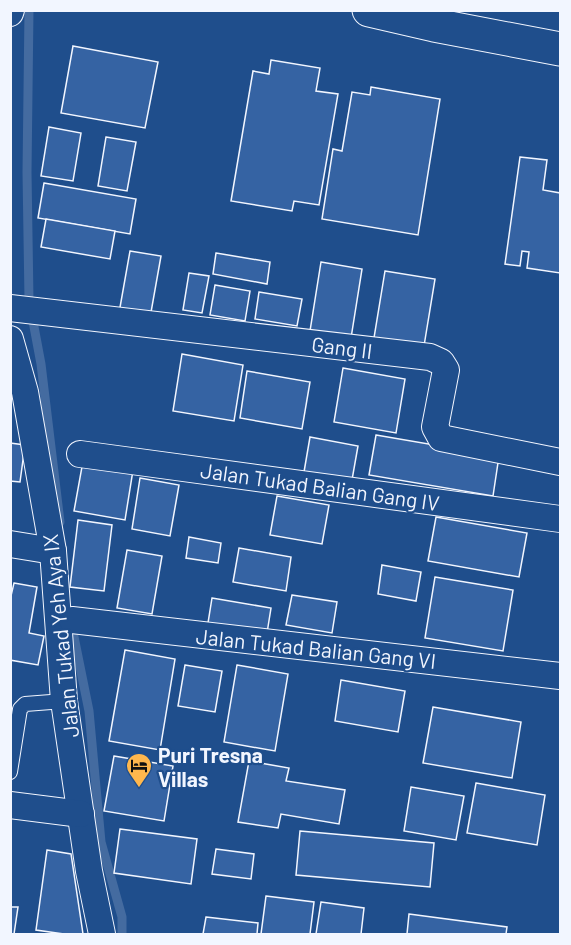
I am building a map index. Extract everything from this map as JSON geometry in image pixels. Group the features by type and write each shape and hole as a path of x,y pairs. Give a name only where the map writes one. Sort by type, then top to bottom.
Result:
{"main road":[{"path":"369,10 434,26 561,49"}],"street":[{"name":"Gang II","path":"26,311 430,357 441,362 446,370 435,427 441,438 561,462"},
{"name":"Jalan Tukad Yeh Aya IX","path":"10,339 25,392 53,551 63,701 89,871 102,934"},
{"name":"Jalan Tukad Balian Gang IV","path":"80,454 561,519"},
{"path":"10,544 53,551"},
{"name":"Jalan Tukad Balian Gang VI","path":"72,620 561,676"},
{"path":"10,805 81,814"}],"lane":[{"path":"10,772 20,709 25,704 63,701"}],"building":[{"path":"73,46 158,62 145,128 61,113"},
{"path":"271,60 320,68 316,91 338,94 319,205 294,201 292,211 231,201 253,71 269,74"},
{"path":"371,87 440,99 418,235 322,219 333,149 342,151 352,92 370,95"},
{"path":"49,127 81,133 73,181 41,176"},
{"path":"106,137 136,142 127,191 98,186"},
{"path":"520,157 547,160 543,190 560,193 560,273 527,268 529,252 522,251 520,266 505,264"},
{"path":"44,183 136,199 130,234 38,218"},
{"path":"46,219 115,231 110,259 41,247"},
{"path":"130,251 161,256 150,318 119,313"},
{"path":"216,253 270,262 267,284 213,274"},
{"path":"321,262 362,269 351,338 310,331"},
{"path":"385,271 435,279 423,352 373,344"},
{"path":"189,273 209,276 202,313 183,310"},
{"path":"215,285 250,291 245,321 210,315"},
{"path":"259,292 302,299 297,326 255,319"},
{"path":"182,354 243,365 234,421 173,411"},
{"path":"343,368 405,379 396,433 334,422"},
{"path":"247,371 310,382 302,429 240,418"},
{"path":"376,435 499,456 493,496 369,475"},
{"path":"310,437 358,446 352,480 304,472"},
{"path":"10,443 25,445 20,482 10,481"},
{"path":"83,461 133,470 125,520 74,511"},
{"path":"140,478 179,485 170,536 132,529"},
{"path":"277,496 329,505 322,544 270,535"},
{"path":"436,517 527,533 519,577 428,561"},
{"path":"78,520 112,525 104,591 70,587"},
{"path":"189,537 221,543 218,563 186,558"},
{"path":"239,548 291,557 286,591 233,582"},
{"path":"127,550 162,556 152,614 117,608"},
{"path":"382,565 421,572 416,601 378,594"},
{"path":"435,577 513,590 503,651 425,638"},
{"path":"14,583 37,587 29,633 44,636 38,665 10,660 10,600"},
{"path":"292,595 337,602 332,633 286,625"},
{"path":"212,598 271,608 267,633 208,623"},
{"path":"125,650 175,659 160,750 109,741"},
{"path":"185,665 222,671 215,712 178,706"},
{"path":"237,665 288,674 275,751 224,742"},
{"path":"341,680 405,691 398,732 335,721"},
{"path":"433,707 521,722 512,778 423,763"},
{"name":"Puri Tresna Villas","path":"114,756 173,766 164,821 104,811"},
{"path":"249,761 289,768 286,781 345,790 339,824 281,814 278,828 238,822"},
{"path":"476,783 545,795 537,845 467,833"},
{"path":"411,787 464,796 456,840 404,831"},
{"path":"120,829 197,839 191,884 114,873"},
{"path":"300,831 434,843 430,887 296,875"},
{"path":"216,849 254,854 251,879 212,874"},
{"path":"47,850 71,854 83,934 36,930"},
{"path":"266,896 314,902 310,934 261,934"},
{"path":"321,902 364,908 361,934 316,934"},
{"path":"10,907 18,907 14,934 10,934"},
{"path":"409,914 507,927 506,934 407,934"},
{"path":"206,917 258,923 257,934 203,934"}],"waterway":[{"path":"29,10 27,172 29,300 41,364 60,522"},
{"path":"73,632 89,711 101,842 122,917 122,934"}],"place":[{"name":"Puri Tresna Villas","path":"139,789"}]}
